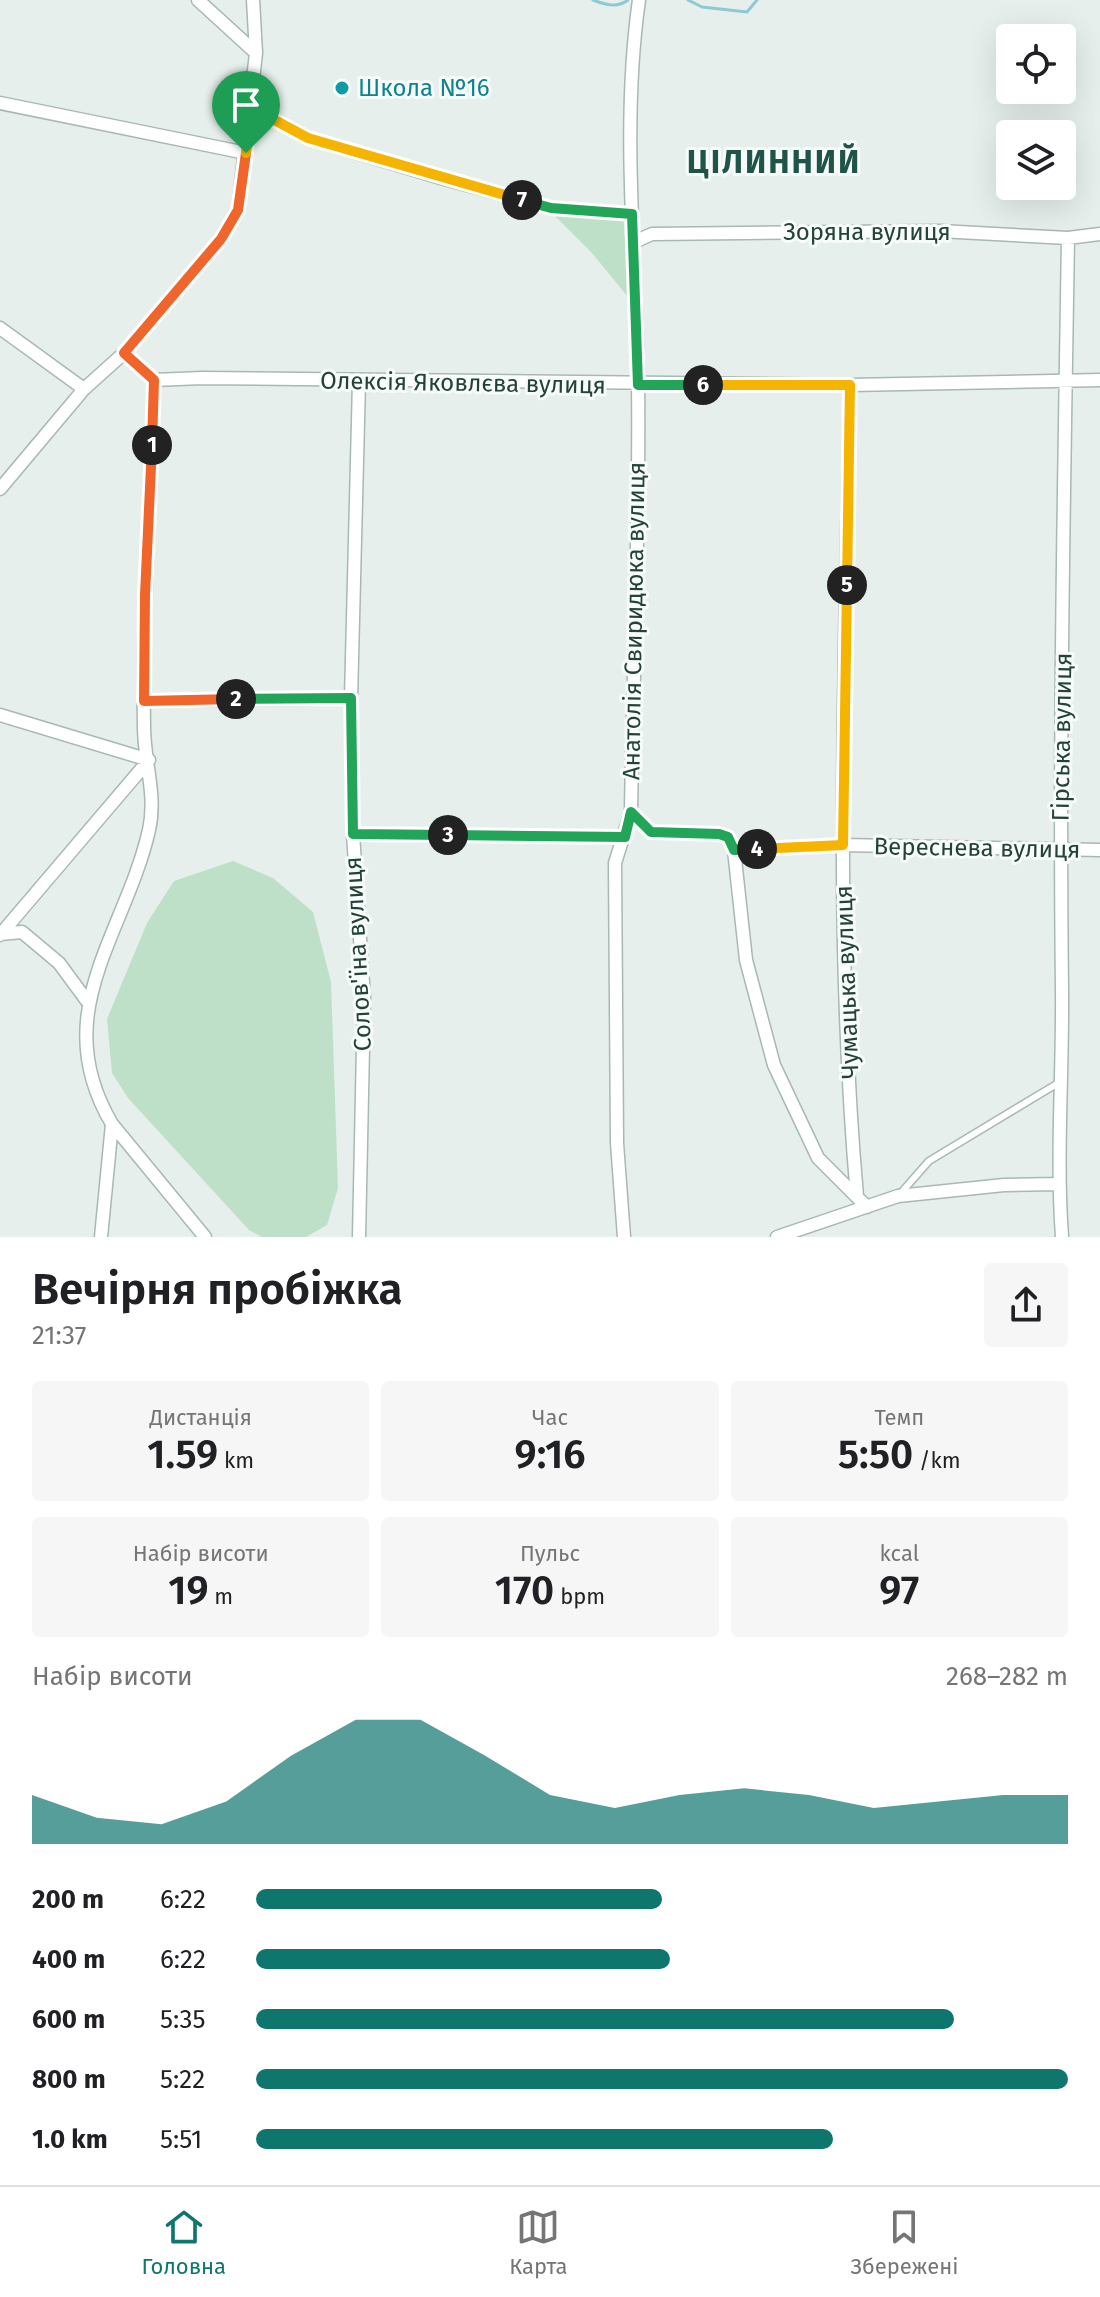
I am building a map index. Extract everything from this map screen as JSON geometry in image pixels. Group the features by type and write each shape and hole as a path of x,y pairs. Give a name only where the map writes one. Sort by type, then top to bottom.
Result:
{"street":[{"path":"198,0 256,53"},
{"path":"0,489 84,389 124,353 221,239 238,210 256,53 253,0"},
{"name":"Анатолія Свиридюка вулиця","path":"624,1237 617,1143 615,863 631,812 638,385 632,214 632,49 639,0"},
{"path":"0,103 246,153"},
{"path":"252,108 308,138 441,178 551,208 632,214"},
{"name":"Зоряна вулиця","path":"634,242 652,234 869,230 1068,238 1100,234"},
{"name":"Гірська вулиця","path":"1062,1237 1058,1184 1063,1080 1061,850 1068,238"},
{"path":"0,328 84,389"},
{"path":"124,353 154,380 144,701 152,816 131,891 102,953 87,1001 87,1060 99,1104 112,1124 205,1237"},
{"name":"Олексія Яковлєва вулиця","path":"154,380 850,385 1100,380"},
{"name":"Солов'їна вулиця","path":"359,382 351,698 353,834 364,998 359,1237"},
{"name":"Чумацька вулиця","path":"850,385 843,845 851,1125 857,1196"},
{"path":"144,701 351,698"},
{"path":"0,715 149,760"},
{"path":"0,934 149,760"},
{"path":"631,812 651,832 719,834 728,837 734,850 746,960 774,1065 818,1158 867,1207"},
{"path":"353,834 625,837"},
{"name":"Вереснева вулиця","path":"734,850 843,845 1100,850"},
{"path":"0,934 22,932 59,963 87,1001"},
{"path":"101,1237 112,1124"},
{"path":"777,1237 898,1196 1016,1184 1058,1184"}],"lane":[{"path":"898,1196 929,1161 1063,1080"}],"green space":[{"path":"554,215 624,221 628,297 592,253"},
{"path":"233,861 273,878 313,912 331,982 338,1188 327,1225 306,1237 262,1237 249,1230 128,1098 112,1073 107,1019 147,923 174,881"}],"waterway":[{"path":"593,0 611,5 628,0"},
{"path":"688,0 702,7 747,12 757,0"}],"place":[{"name":"Школа №16","path":"342,88"}],"district":[{"name":"ЦІЛИННИЙ","path":"774,162"}],"route":[{"path":"252,108 308,138 441,178 551,208 632,214 638,385 850,385 843,845 734,850 728,837 719,834 651,832 631,812 625,837 353,834 351,698 144,701 154,380 124,353 221,239 238,210 246,153 252,108"}]}
